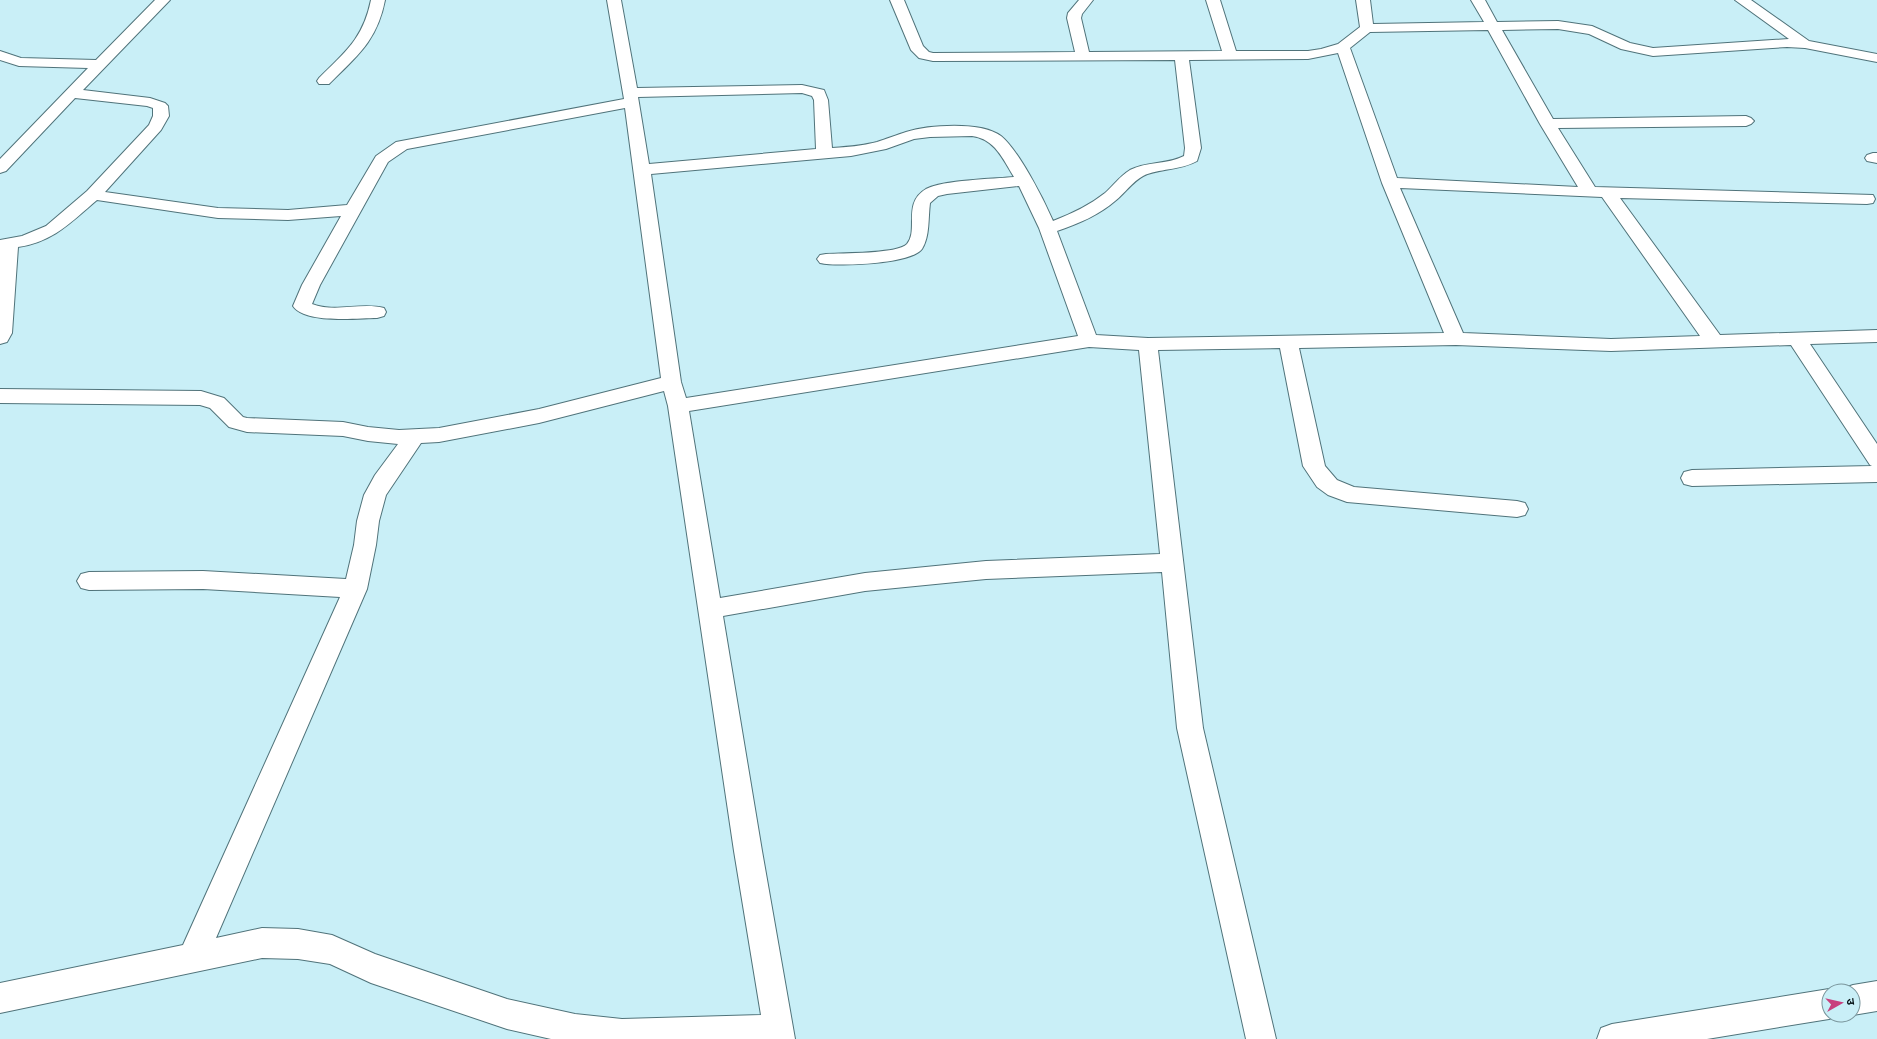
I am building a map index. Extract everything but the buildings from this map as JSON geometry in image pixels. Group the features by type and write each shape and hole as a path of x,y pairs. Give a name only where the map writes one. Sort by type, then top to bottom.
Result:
{"street":[{"path":"0,168 73,93 98,64 163,0"},
{"path":"324,81 361,44 375,15 378,0"},
{"path":"0,998 262,942 298,944 332,950 371,968 507,1014 575,1029 622,1034 779,1035 678,406 671,382 642,170 614,0"},
{"path":"897,0 914,38 916,48 924,55 945,58 1308,55 1343,47 1367,28 1558,25 1592,30 1633,48 1653,52 1762,44 1805,44 1877,58"},
{"path":"1083,56 1074,18 1075,13 1086,0"},
{"path":"1213,0 1230,55"},
{"path":"1363,0 1367,28"},
{"path":"1478,0 1548,124 1714,341"},
{"path":"1742,0 1805,44"},
{"path":"1343,47 1390,183 1456,339"},
{"path":"0,55 19,62 98,64"},
{"path":"1048,228 1069,222 1107,200 1127,178 1142,171 1184,163 1191,158 1193,148 1181,55"},
{"path":"378,312 317,312 306,309 302,306 311,285 382,159 402,146 631,97 802,89 819,94 821,100 824,154"},
{"path":"0,338 3,333 5,319 5,245 26,241 52,230 92,195 156,128 161,116 160,106 150,102 73,93"},
{"path":"1548,124 1746,121"},
{"path":"642,170 824,154 880,146 911,135 930,132 972,130 985,133 996,139 1007,151 1048,228 1089,341"},
{"path":"826,259 888,256 905,253 913,248 918,238 922,202 932,193 945,189 1023,181"},
{"path":"1390,183 1599,192 1867,199"},
{"path":"92,195 218,213 256,215 353,210"},
{"path":"678,406 1089,341 1148,344 1456,339 1611,345 1877,336"},
{"path":"1796,338 1877,460"},
{"path":"1288,342 1314,466 1327,484 1342,493 1354,495 1517,509"},
{"path":"1148,344 1190,728 1261,1039"},
{"path":"0,396 201,398 217,403 236,422 246,425 343,429 368,434 399,437 439,435 539,416 671,382"},
{"path":"192,958 355,589 365,545 368,521 375,495 383,481 415,436"},
{"path":"1692,478 1877,474"},
{"path":"710,609 865,582 986,570 1172,563"},
{"path":"89,581 203,580 355,589"},
{"path":"1861,999 1877,996"},
{"path":"1612,1039 1700,1032 1821,1006"}]}
